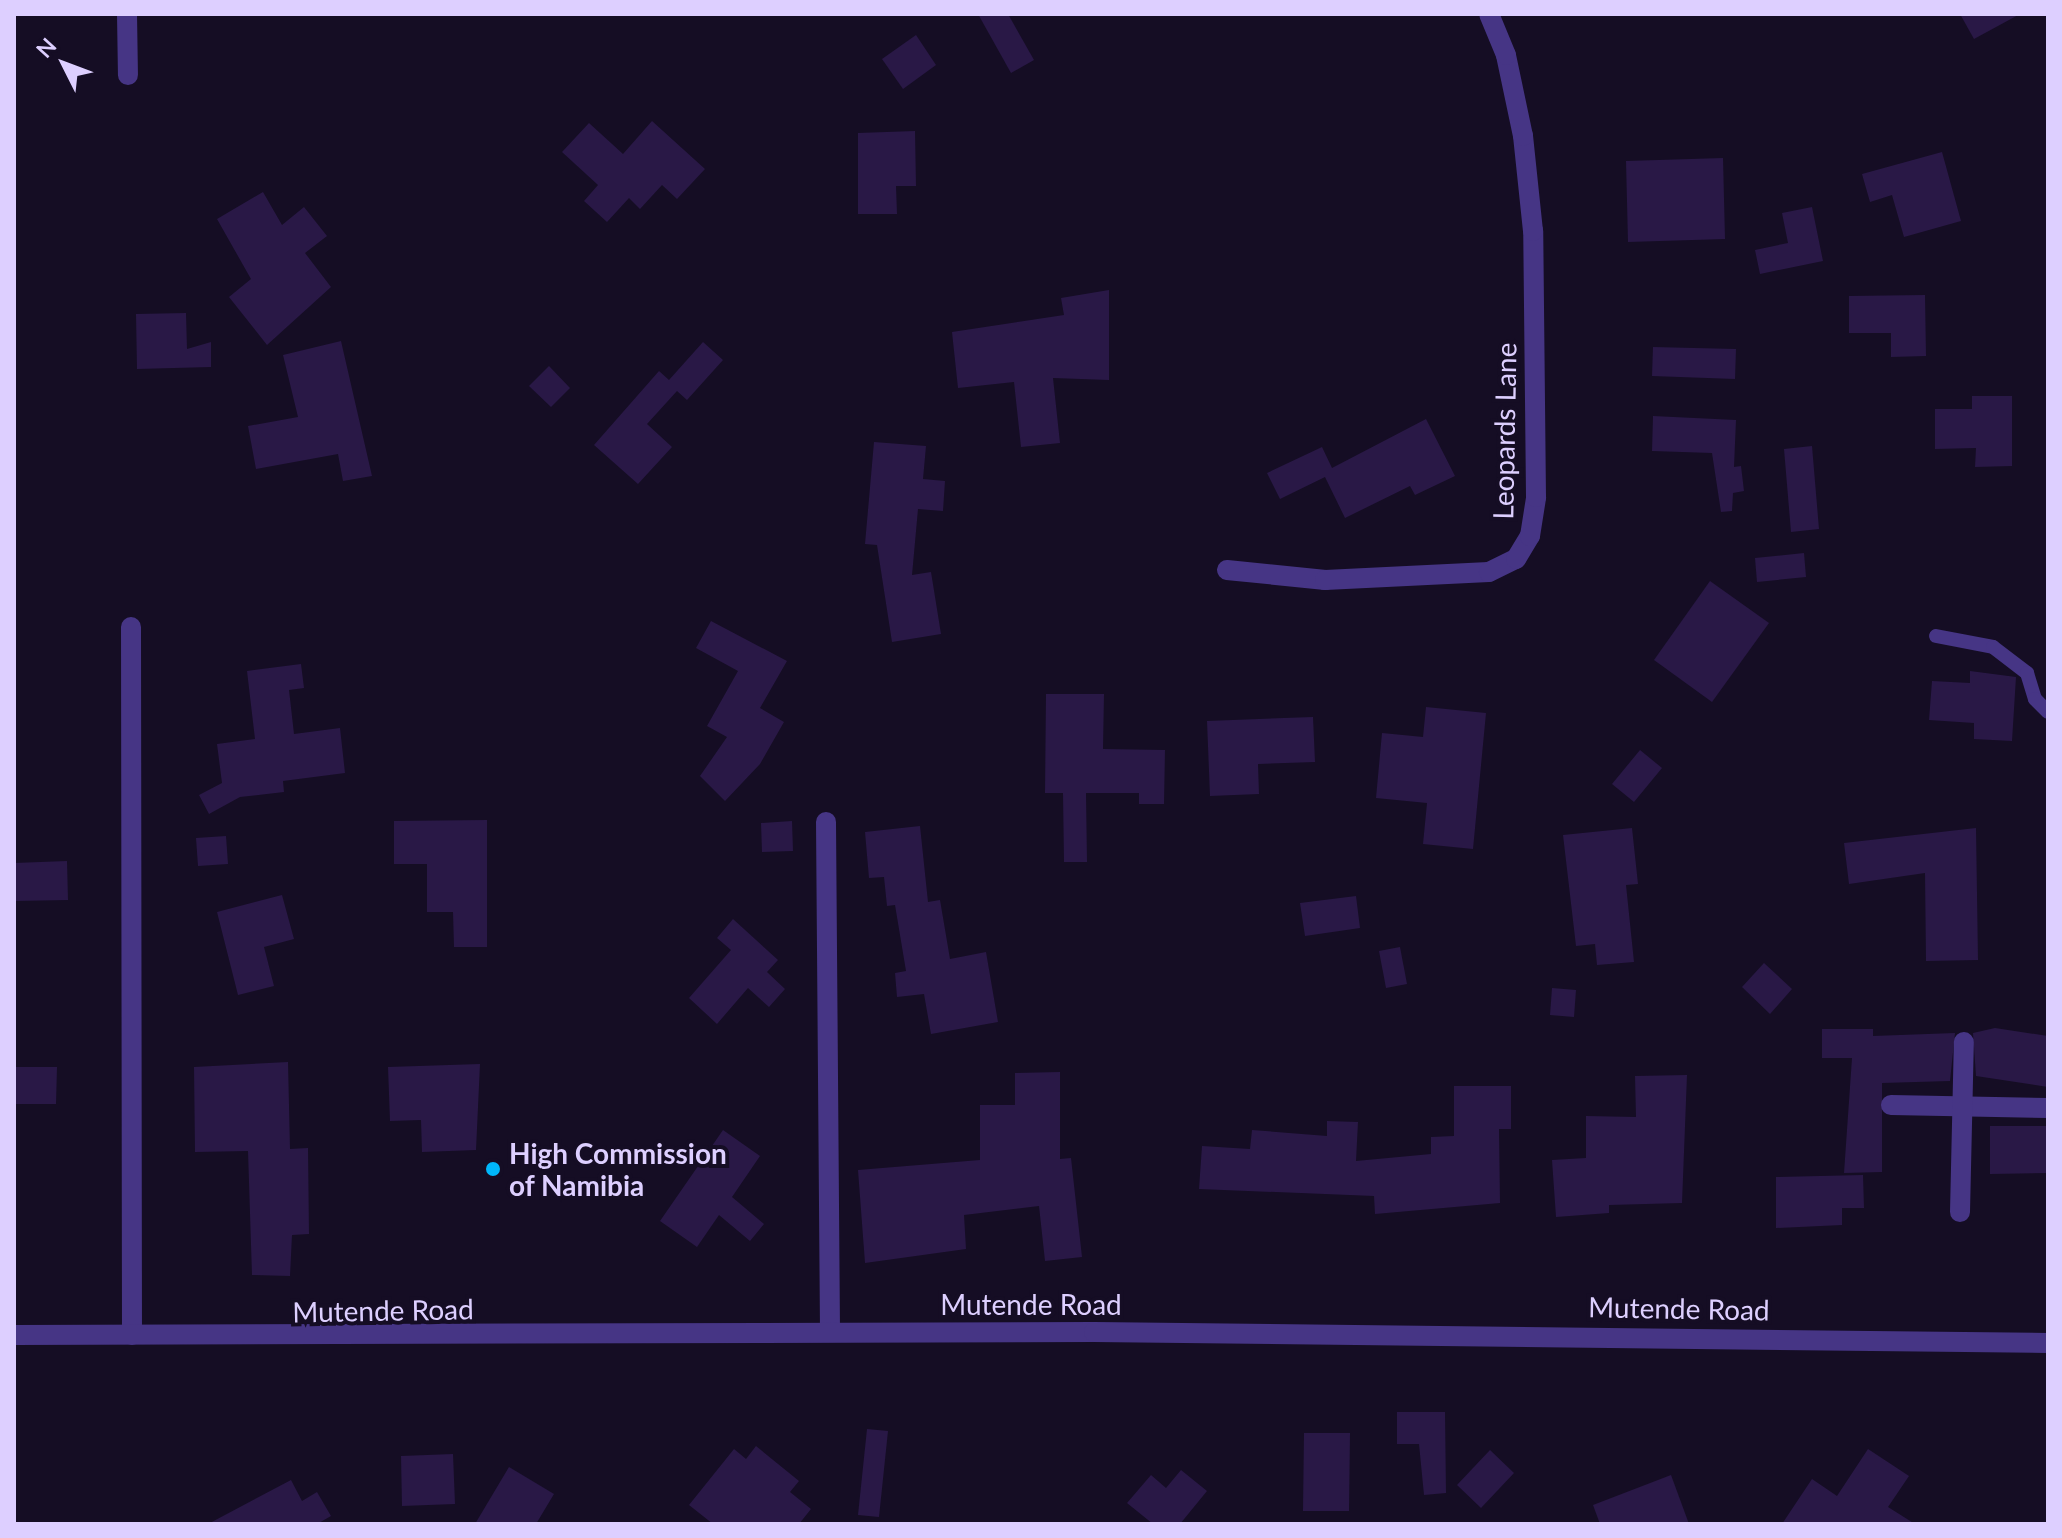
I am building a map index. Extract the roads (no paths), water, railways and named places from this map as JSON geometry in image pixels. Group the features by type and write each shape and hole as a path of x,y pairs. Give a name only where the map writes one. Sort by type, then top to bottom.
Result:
{"street":[{"path":"127,14 128,75"},
{"name":"Leopards Lane","path":"1227,570 1325,580 1489,572 1516,559 1530,536 1536,497 1533,231 1523,136 1506,55 1489,14"},
{"path":"131,627 132,1335"},
{"path":"826,822 830,1332"},
{"path":"1960,1212 1964,1042"},
{"path":"1891,1105 2048,1108"},
{"name":"Mutende Road","path":"14,1335 305,1339 830,1332 2048,1343"}],"lane":[{"path":"1936,636 1993,647 2027,673 2035,699 2048,712"}],"place":[{"name":"High Commission of Namibia","path":"493,1169"}]}
